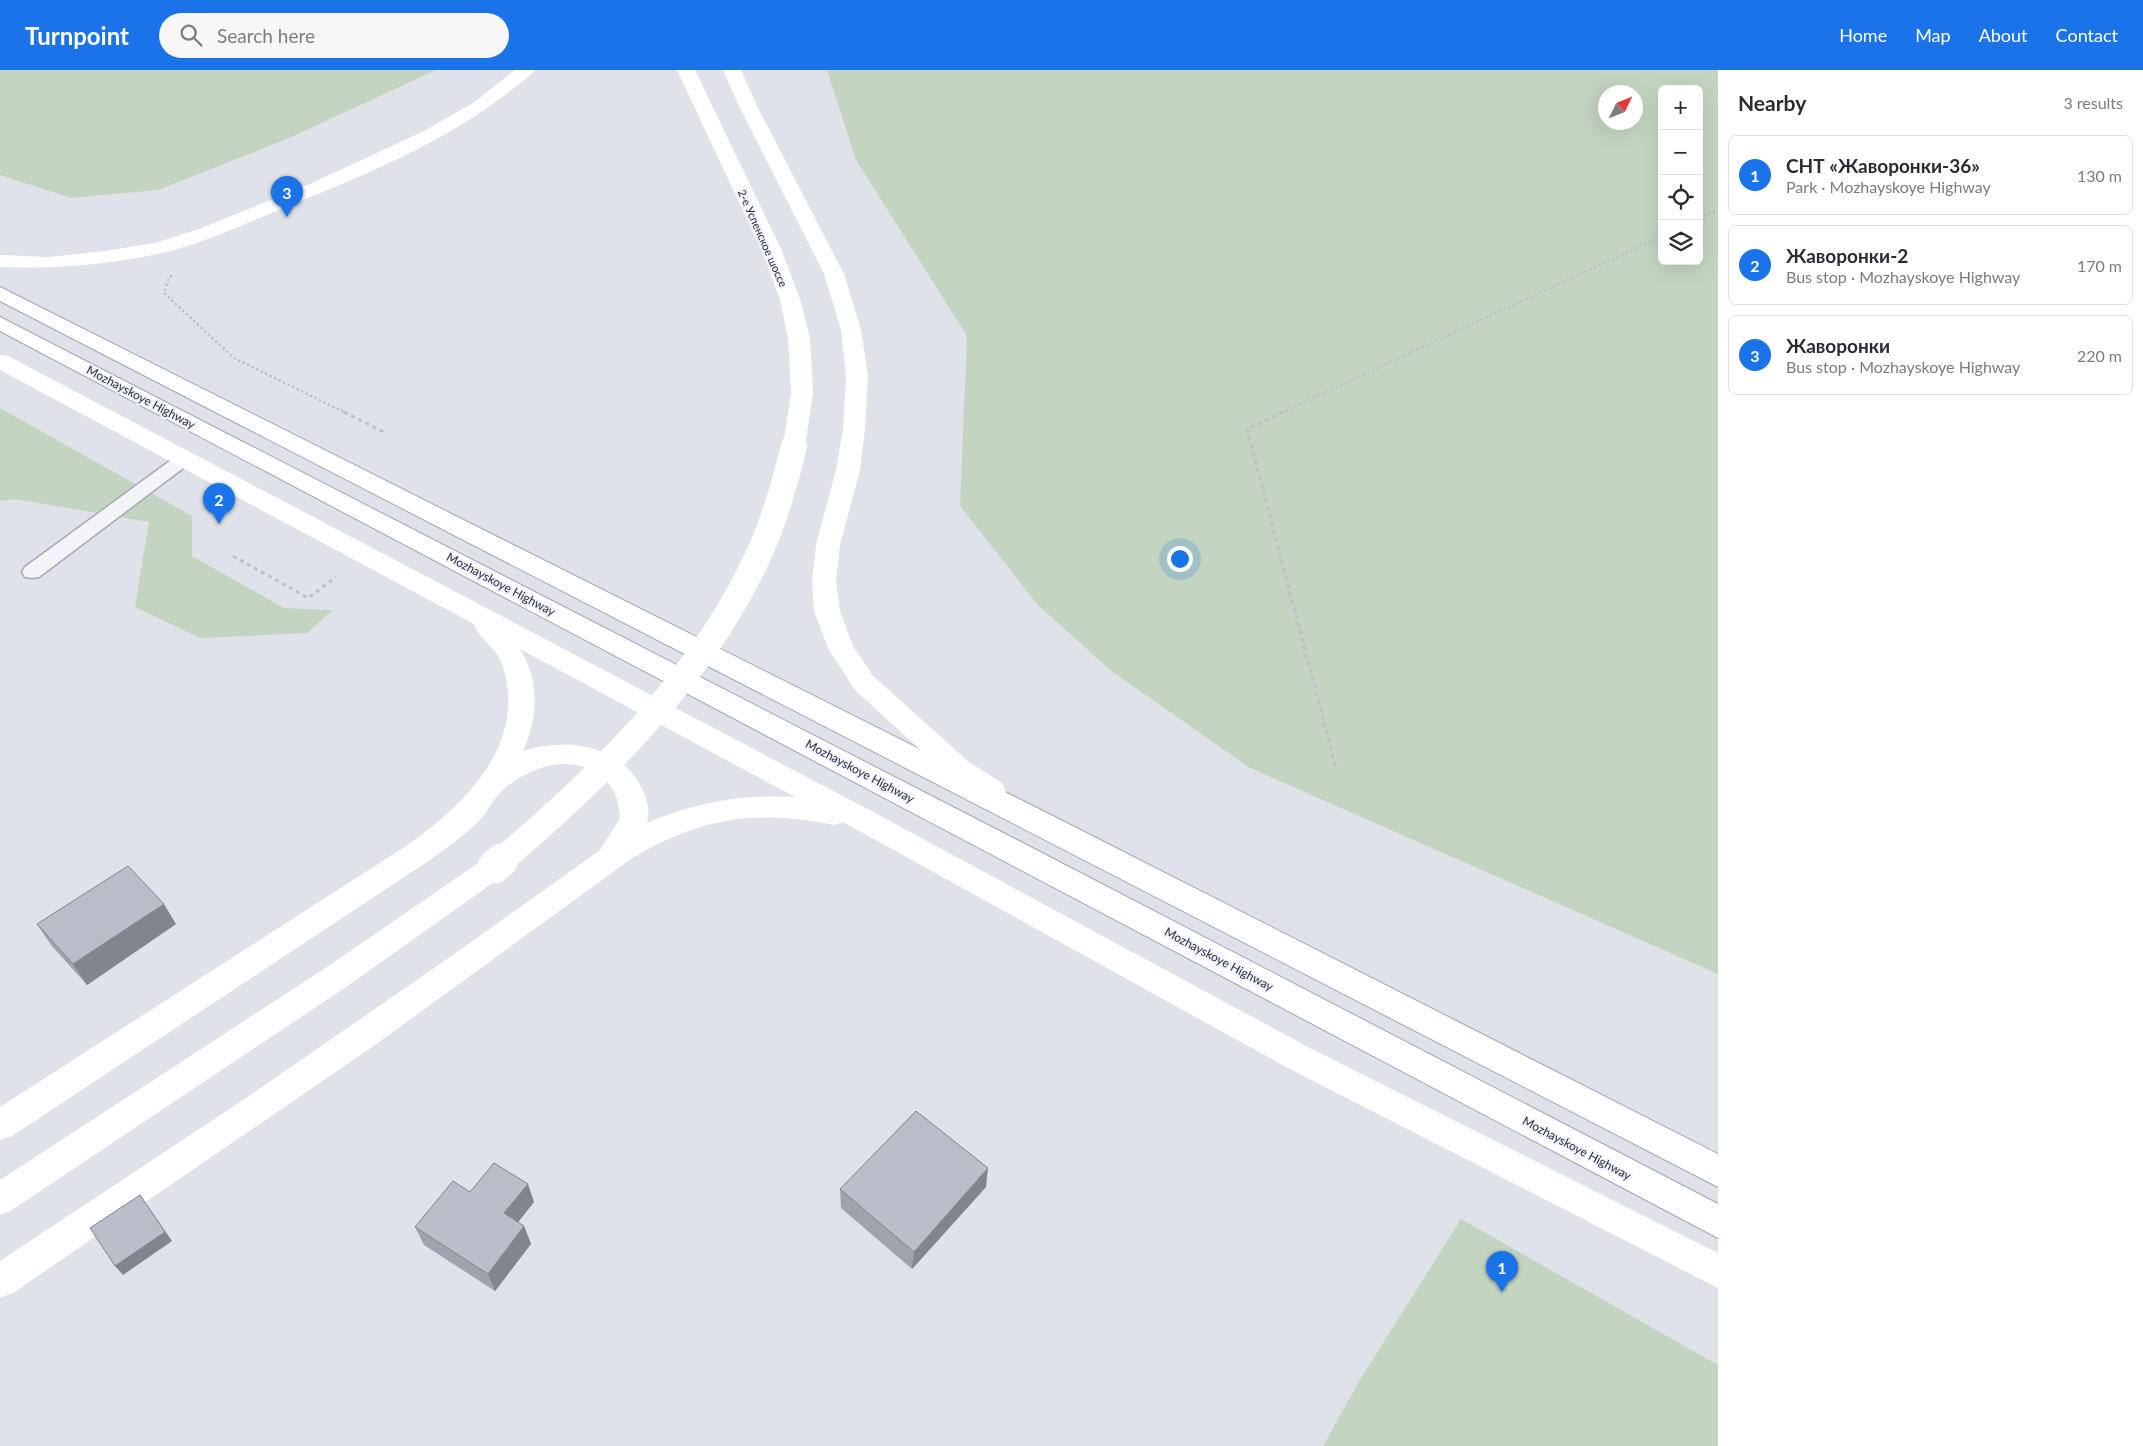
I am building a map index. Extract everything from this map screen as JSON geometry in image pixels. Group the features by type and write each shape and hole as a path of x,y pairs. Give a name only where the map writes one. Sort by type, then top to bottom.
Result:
{"main road":[{"path":"0,261 49,263 104,258 158,248 206,233 317,188 430,135 478,106 526,70"},
{"name":"2-е Успенское шоссе","path":"0,1199 338,976 494,867 548,822 603,769 687,671 720,625 745,584 766,538 786,484 802,393 799,338 790,299 772,251 699,102 686,70"},
{"path":"732,70 749,108 834,274 851,330 857,376 854,428 848,470 828,545 824,581 827,611 841,648 864,683 914,730 959,769 1035,820"},
{"path":"0,293 1035,820 1718,1171"},
{"name":"Mozhayskoye Highway","path":"0,324 1020,854 1718,1222"},
{"path":"0,361 865,821 1297,1058 1718,1271"},
{"path":"0,1125 228,979 446,832 479,802 494,782 513,746 521,718 521,687 515,664 503,642 477,615"},
{"path":"494,782 516,766 545,755 568,754 589,758 608,766 623,778 632,794 634,820 623,839 602,861"},
{"path":"0,1281 440,982 602,861 644,837 678,822 716,812 775,807 814,809 865,821"}],"lane":[{"path":"32,572 184,459"}],"path":[{"path":"1703,216 1718,209"},
{"path":"1336,768 1247,430 1658,238"},
{"path":"178,273 169,277 164,293 234,358 384,432"},
{"path":"233,556 308,598 336,578"}],"green space":[{"path":"0,70 436,70 287,139 158,190 71,198 0,175"},
{"path":"827,70 1718,70 1718,974 1250,768 1110,670 1037,604 960,506 967,336 856,160"},
{"path":"0,408 192,516 192,556 284,608 333,610 307,633 200,638 135,607 149,522 16,499 0,501"},
{"path":"1461,1219 1718,1365 1718,1446 1323,1446 1361,1378"}],"building":[{"path":"128,866 164,904 73,964 37,924"},
{"path":"916,1111 988,1168 914,1252 840,1189"},
{"path":"494,1163 528,1184 504,1213 524,1226 488,1274 415,1227 453,1181 470,1192"},
{"path":"140,1195 165,1232 115,1266 90,1228"}],"place":[{"name":"Жаворонки","path":"287,217"},
{"name":"Жаворонки-2","path":"219,524"},
{"name":"СНТ «Жаворонки-36»","path":"1502,1292"}]}
